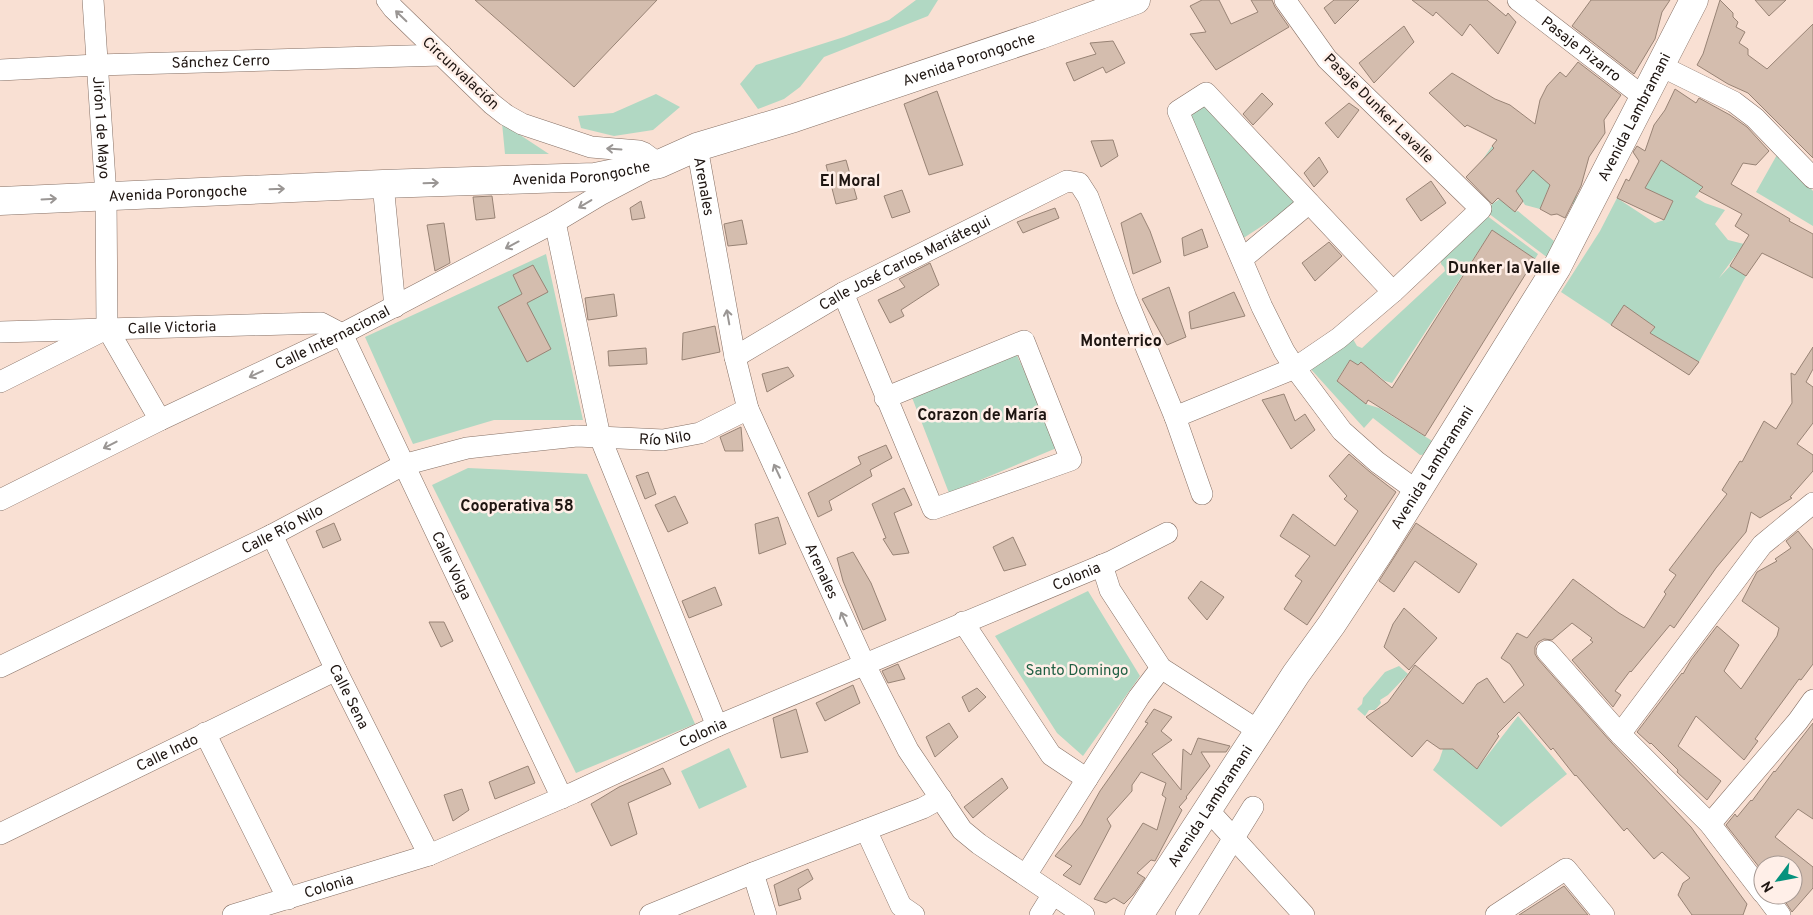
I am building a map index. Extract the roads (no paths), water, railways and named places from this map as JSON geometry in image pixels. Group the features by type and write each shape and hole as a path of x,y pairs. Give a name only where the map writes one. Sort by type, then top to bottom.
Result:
{"main road":[{"name":"Avenida Porongoche","path":"0,201 382,184 595,177 659,164 697,147 812,112 1040,35 1136,0"},
{"name":"Avenida Lambramani","path":"1139,915 1258,731 1332,624 1417,492 1560,261 1694,0"}],"street":[{"name":"Jirón 1 de Mayo","path":"92,0 106,196 107,328 160,420"},
{"name":"Circunvalación","path":"387,0 492,104 506,115 522,124 591,147 644,152 659,164"},
{"name":"Pasaje Dunker Lavalle","path":"1285,0 1327,59 1481,209 1393,292"},
{"name":"Pasaje Pizarro","path":"1518,0 1645,98"},
{"name":"Sánchez Cerro","path":"0,70 98,65 442,55"},
{"path":"1661,66 1734,102 1755,118 1813,178"},
{"path":"1202,494 1174,417 1294,368 1339,338 1393,292 1206,93 1178,111 1267,316 1294,368 1342,431 1377,462 1417,492"},
{"name":"Arenales","path":"697,147 735,357 748,409 864,663 908,750 962,830 979,844 1084,915"},
{"name":"Calle Internacional","path":"0,500 160,420 395,307 659,164"},
{"name":"Calle José Carlos Mariátegui","path":"735,357 843,293 1067,180 1079,183 1088,196 1126,298 1174,417"},
{"path":"382,184 395,307"},
{"path":"1242,259 1309,203"},
{"path":"555,222 600,437 717,726"},
{"path":"843,293 885,398 933,509 1071,460 1024,340 885,398"},
{"name":"Calle Victoria","path":"0,332 321,324 342,334"},
{"path":"0,382 107,328"},
{"name":"Calle Volga","path":"342,334 562,798"},
{"name":"Río Nilo","path":"577,436 663,440 700,433 748,409"},
{"name":"Calle Río Nilo","path":"0,667 272,535 403,465 467,448 577,436"},
{"path":"1620,734 1762,545 1813,503"},
{"name":"Colonia","path":"233,915 429,855 562,798 717,726 1102,565 1167,533"},
{"name":"Calle Sena","path":"272,535 336,670 429,855"},
{"path":"1102,565 1110,590 1161,668 1258,731"},
{"path":"963,622 1051,754 1086,780"},
{"path":"1547,651 1620,734 1710,824 1753,880"},
{"path":"1026,875 1139,697 1161,668"},
{"name":"Calle Indo","path":"0,834 336,670"},
{"path":"1710,824 1813,700"},
{"path":"205,733 288,899"},
{"path":"650,915 753,872 923,808 941,798"},
{"path":"1186,915 1253,807"},
{"path":"1208,810 1304,915"},
{"path":"866,830 901,906 914,915"},
{"path":"1496,915 1566,869 1604,915"},
{"path":"753,872 766,915"},
{"path":"1040,915 1053,894"},
{"path":"1772,905 1780,915"}],"district":[{"name":"El Moral","path":"850,180"},
{"name":"Dunker la Valle","path":"1504,267"},
{"name":"Monterrico","path":"1121,340"},
{"name":"Corazon de María","path":"982,414"},
{"name":"Cooperativa 58","path":"517,505"}],"park label":[{"name":"Santo Domingo","path":"1077,670"}]}
